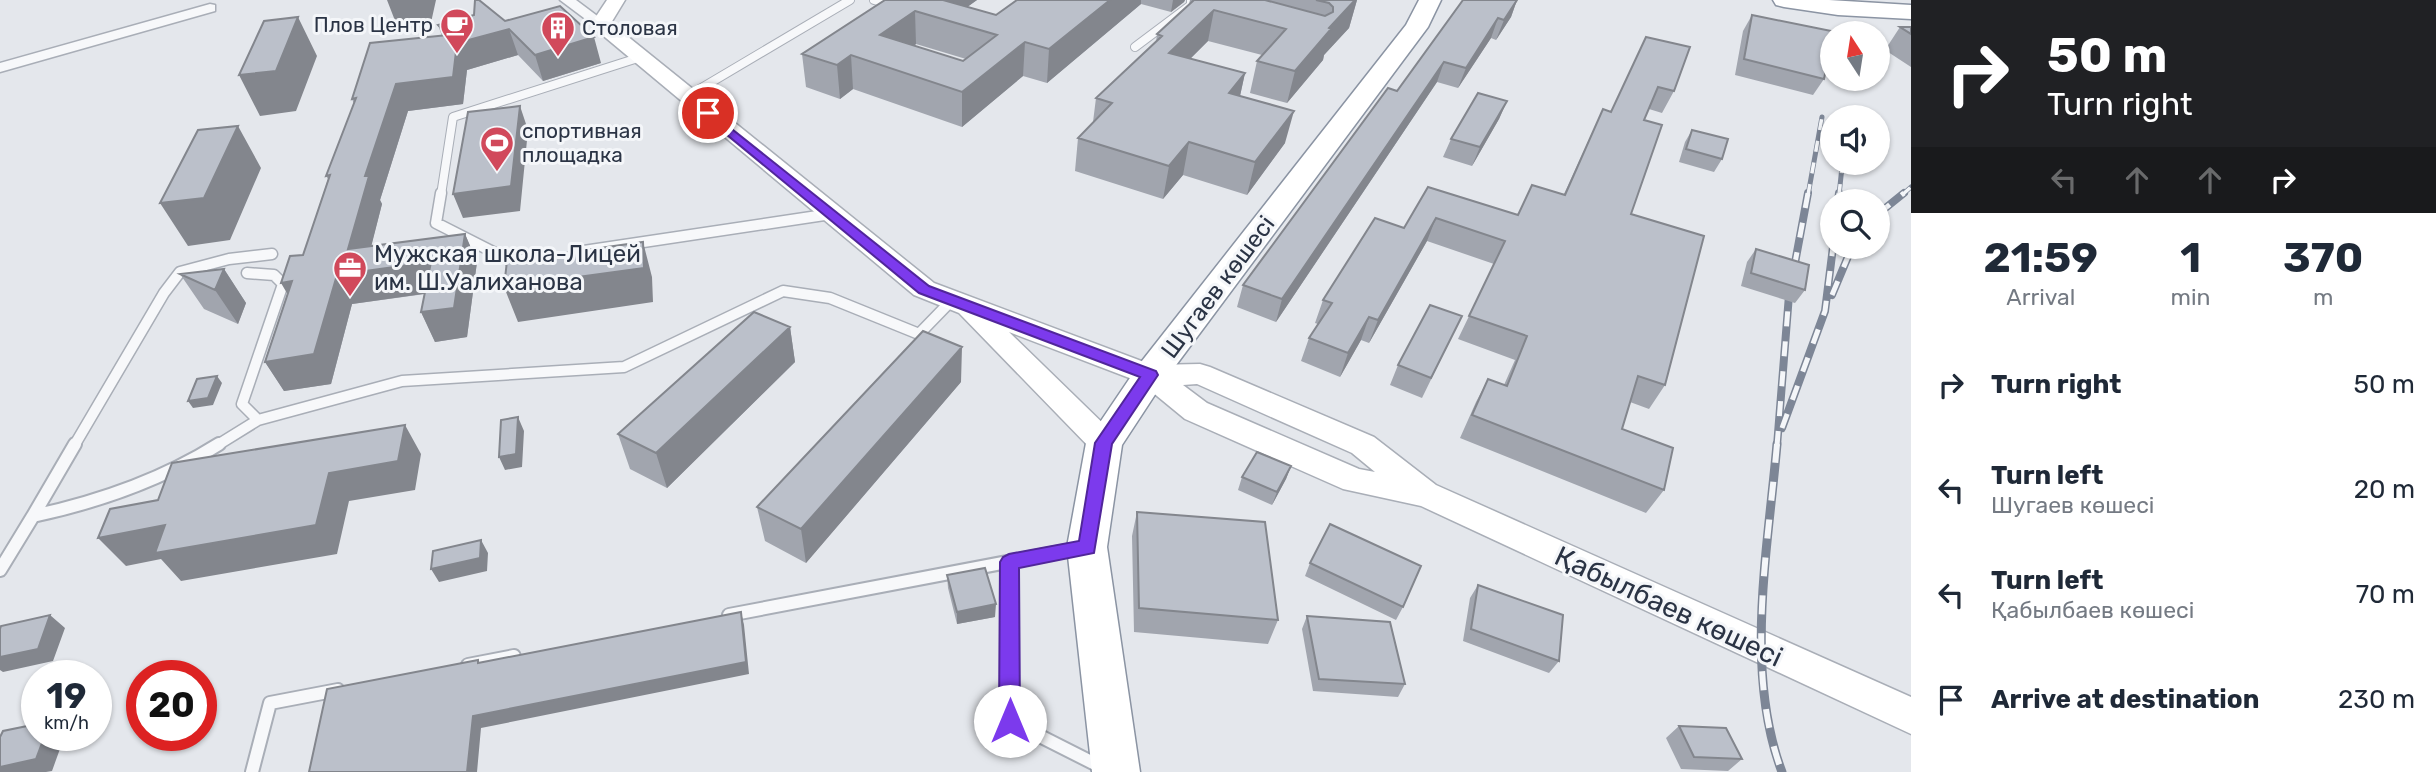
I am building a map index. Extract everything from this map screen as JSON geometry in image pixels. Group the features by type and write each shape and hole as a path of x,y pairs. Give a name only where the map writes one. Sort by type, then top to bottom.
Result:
{"highway":[{"name":"Шугаев көшесі","path":"1114,772 1087,547 1104,443 1150,375 1417,27 1430,0"},
{"path":"1784,0 1838,8 1911,12"}],"main road":[{"path":"601,23 616,0"},
{"name":"Қабылбаев көшесі","path":"601,23 924,289 1150,375 1196,411 1354,480 1427,495 1911,716"},
{"path":"959,302 1104,443"}],"street":[{"path":"566,0 601,23"},
{"path":"0,68 210,8"}],"lane":[{"path":"688,96 850,0"},
{"path":"874,0 899,7"},
{"path":"1135,47 1191,3 1204,9"},
{"path":"538,257 511,261 436,223 453,117 641,57"},
{"path":"564,253 831,214"},
{"path":"0,570 164,293 180,272 229,259 272,254"},
{"path":"247,273 274,275 283,284 242,404 258,420"},
{"path":"33,516 75,507 138,486 210,450 258,420 402,381 624,367 783,292 830,298 919,334 959,302"},
{"path":"722,617 1087,547"},
{"path":"1009,562 1010,721 1114,772"},
{"path":"448,669 530,653"},
{"path":"252,772 270,703 352,687"}],"building":[{"path":"475,0 479,0 505,21 560,6 594,37 535,55 509,29 457,43 453,77 396,84 365,176 369,176 348,249 465,234 454,308 421,312 431,262 337,275 314,354 265,362 292,281 281,283 290,256 303,255 330,175 326,176 356,98 352,99 370,43 448,35 438,25 474,15"},
{"path":"885,0 943,0 996,15 1017,0 1110,0 1049,49 1025,42 962,92 851,55 837,65 802,54","holes":["915,11 997,35 963,61 880,35"]},
{"path":"1194,0 1265,0 1325,16 1333,12 1333,7 1329,3 1316,0 1355,0 1295,71 1257,61 1286,29 1214,10 1169,53 1245,73 1229,93 1294,111 1255,162 1189,142 1169,166 1078,138 1112,103 1096,98 1162,36 1157,34"},
{"path":"1463,0 1517,0 1504,20 1498,18 1466,68 1444,62 1282,299 1243,285 1388,88 1397,91"},
{"path":"1752,15 1820,29 1820,78 1744,59"},
{"path":"298,17 276,71 239,75 264,21"},
{"path":"1900,27 1911,27 1911,34"},
{"path":"1646,37 1690,47 1674,91 1658,87 1644,120 1662,125 1631,214 1704,236 1665,385 1638,376 1622,429 1673,448 1664,490 1472,415 1488,379 1507,386 1527,336 1469,316 1505,241 1436,218 1378,320 1369,317 1348,353 1309,338 1332,303 1323,300 1375,218 1404,228 1428,187 1518,215 1532,185 1565,195 1603,109 1611,112"},
{"path":"1478,93 1507,101 1480,147 1451,139"},
{"path":"520,106 511,186 453,194 468,112"},
{"path":"238,126 204,198 160,203 198,130"},
{"path":"1692,130 1728,139 1722,159 1686,149"},
{"path":"643,242 644,268 504,287 507,261"},
{"path":"1756,249 1809,265 1805,290 1751,273"},
{"path":"224,269 215,290 180,274"},
{"path":"1430,305 1462,316 1431,378 1398,365"},
{"path":"754,312 790,327 656,453 618,434"},
{"path":"923,331 962,347 801,529 757,507"},
{"path":"217,376 208,398 188,401 197,379"},
{"path":"518,417 516,454 499,457 501,420"},
{"path":"405,425 398,461 329,473 316,525 155,553 165,525 98,538 110,509 158,500 172,463"},
{"path":"1257,452 1291,466 1277,492 1242,477"},
{"path":"1137,512 1265,522 1278,620 1139,608"},
{"path":"1330,524 1421,566 1403,607 1310,563"},
{"path":"481,540 480,558 431,569 433,551"},
{"path":"985,568 996,604 957,612 947,575"},
{"path":"1478,585 1563,615 1559,661 1471,629"},
{"path":"741,612 746,662 473,716 467,772 309,772 327,689"},
{"path":"50,615 38,649 0,657 1,626"},
{"path":"1307,616 1390,622 1405,684 1319,679"},
{"path":"1679,726 1726,728 1742,759 1694,757"},
{"path":"21,727 21,751 39,751 36,759 0,767 0,737 3,731"}],"railway":[{"path":"1808,195 1820,128"},
{"path":"1840,189 1841,175"},
{"path":"1902,195 1911,187"},
{"path":"1777,446 1789,295 1808,193"},
{"path":"1890,204 1904,193"},
{"path":"1782,428 1825,311 1832,259"},
{"path":"1832,295 1847,259"},
{"path":"1777,444 1765,567 1761,652 1764,693 1782,772"}],"place":[{"name":"Плов Центр","path":"457,55"},
{"name":"Столовая","path":"558,58"},
{"name":"спортивная площадка","path":"497,173"},
{"name":"Мужская школа-Лицей им. Ш.Уалиханова","path":"350,298"}],"route":[{"path":"708,113 924,289 1150,375 1104,443 1087,547 1009,562 1010,721"}]}
